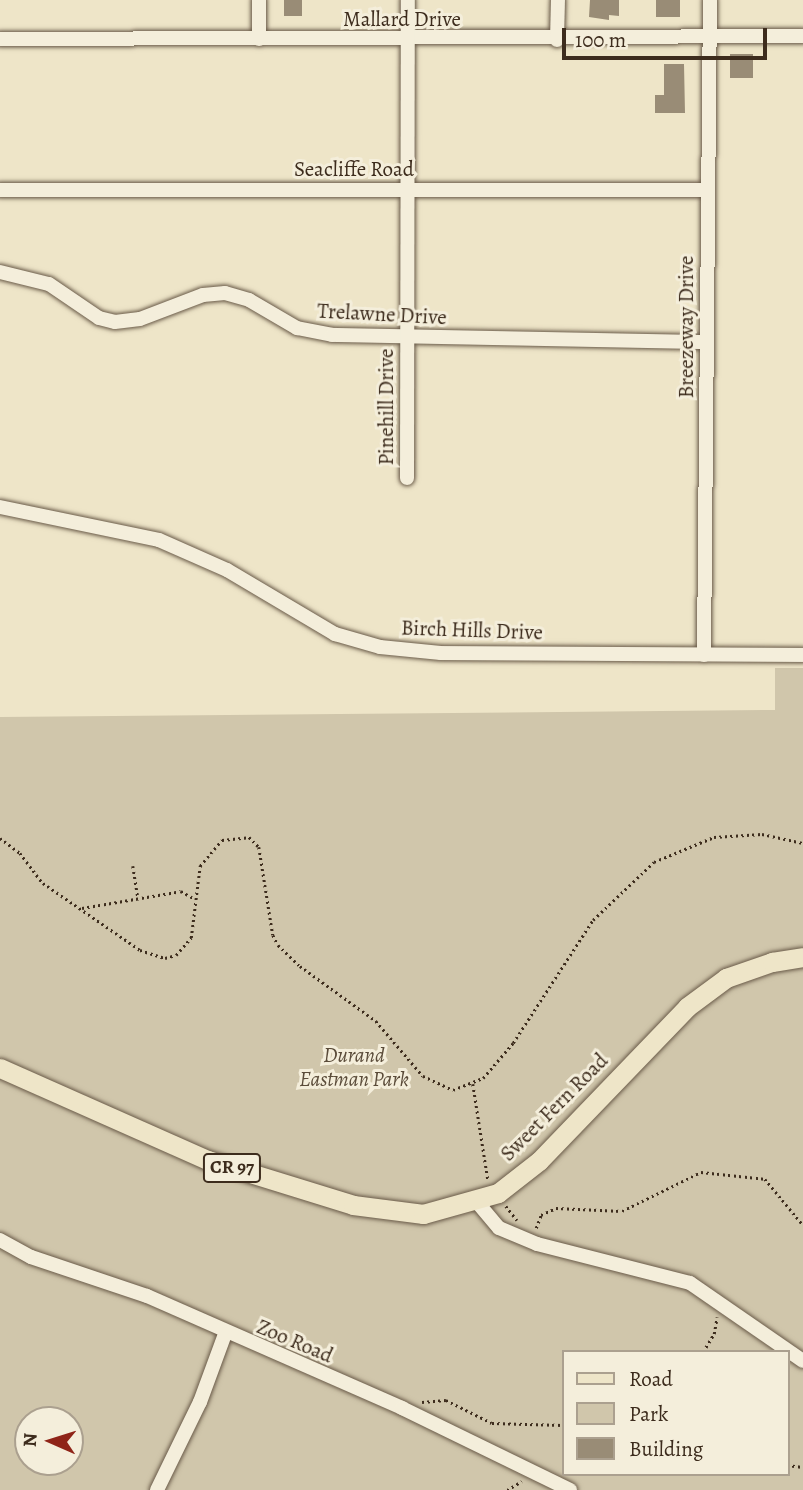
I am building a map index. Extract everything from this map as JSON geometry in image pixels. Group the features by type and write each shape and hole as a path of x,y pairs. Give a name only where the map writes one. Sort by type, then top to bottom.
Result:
{"main road":[{"name":"Sweet Fern Road","path":"0,1068 208,1160 300,1191 387,1212 423,1214 477,1202 498,1193 538,1161 687,1007 726,978 772,962 803,957"}],"street":[{"path":"259,0 259,39"},
{"name":"Pinehill Drive","path":"407,478 408,0"},
{"path":"557,40 558,0"},
{"name":"Breezeway Drive","path":"704,655 710,0"},
{"name":"Mallard Drive","path":"0,39 557,40 803,36"},
{"name":"Seacliffe Road","path":"0,190 708,190"},
{"name":"Trelawne Drive","path":"0,272 49,284 107,321 132,321 203,295 225,293 316,333 407,338 705,342"},
{"name":"Birch Hills Drive","path":"0,507 159,540 227,570 335,634 380,647 441,653 803,655"},
{"path":"477,1202 499,1228 537,1244 690,1283 787,1350"},
{"name":"Zoo Road","path":"0,1240 31,1257 146,1296 225,1334 402,1408 570,1490"},
{"path":"157,1490 200,1402 225,1334"}],"path":[{"path":"0,838 20,853 43,883 140,950 165,958 185,948 191,938 193,898 200,866 212,849 232,836 255,840 273,935 288,956 369,1015 434,1085 453,1090 473,1084 513,1043 593,920 654,862 714,837 762,834 803,843"},
{"path":"133,866 138,897"},
{"path":"82,908 181,891 193,898"},
{"path":"473,1084 480,1106 482,1160 498,1193 537,1244"},
{"path":"537,1244 541,1215 556,1208 622,1211 701,1172 765,1179 803,1225"},
{"path":"704,1350 715,1334 718,1303"},
{"path":"402,1408 446,1400 492,1423 562,1425"}],"green space":[{"name":"Durand Eastman Park","path":"775,668 803,668 803,1490 0,1490 0,717 775,710"}],"building":[{"path":"284,0 302,0 302,16 284,16"},
{"path":"590,0 619,0 619,16 609,15 609,20 589,17"},
{"path":"656,0 680,0 680,17 656,17"},
{"path":"730,54 753,54 753,78 730,78"},
{"path":"664,64 684,64 685,113 655,113 655,95 664,95"}]}
